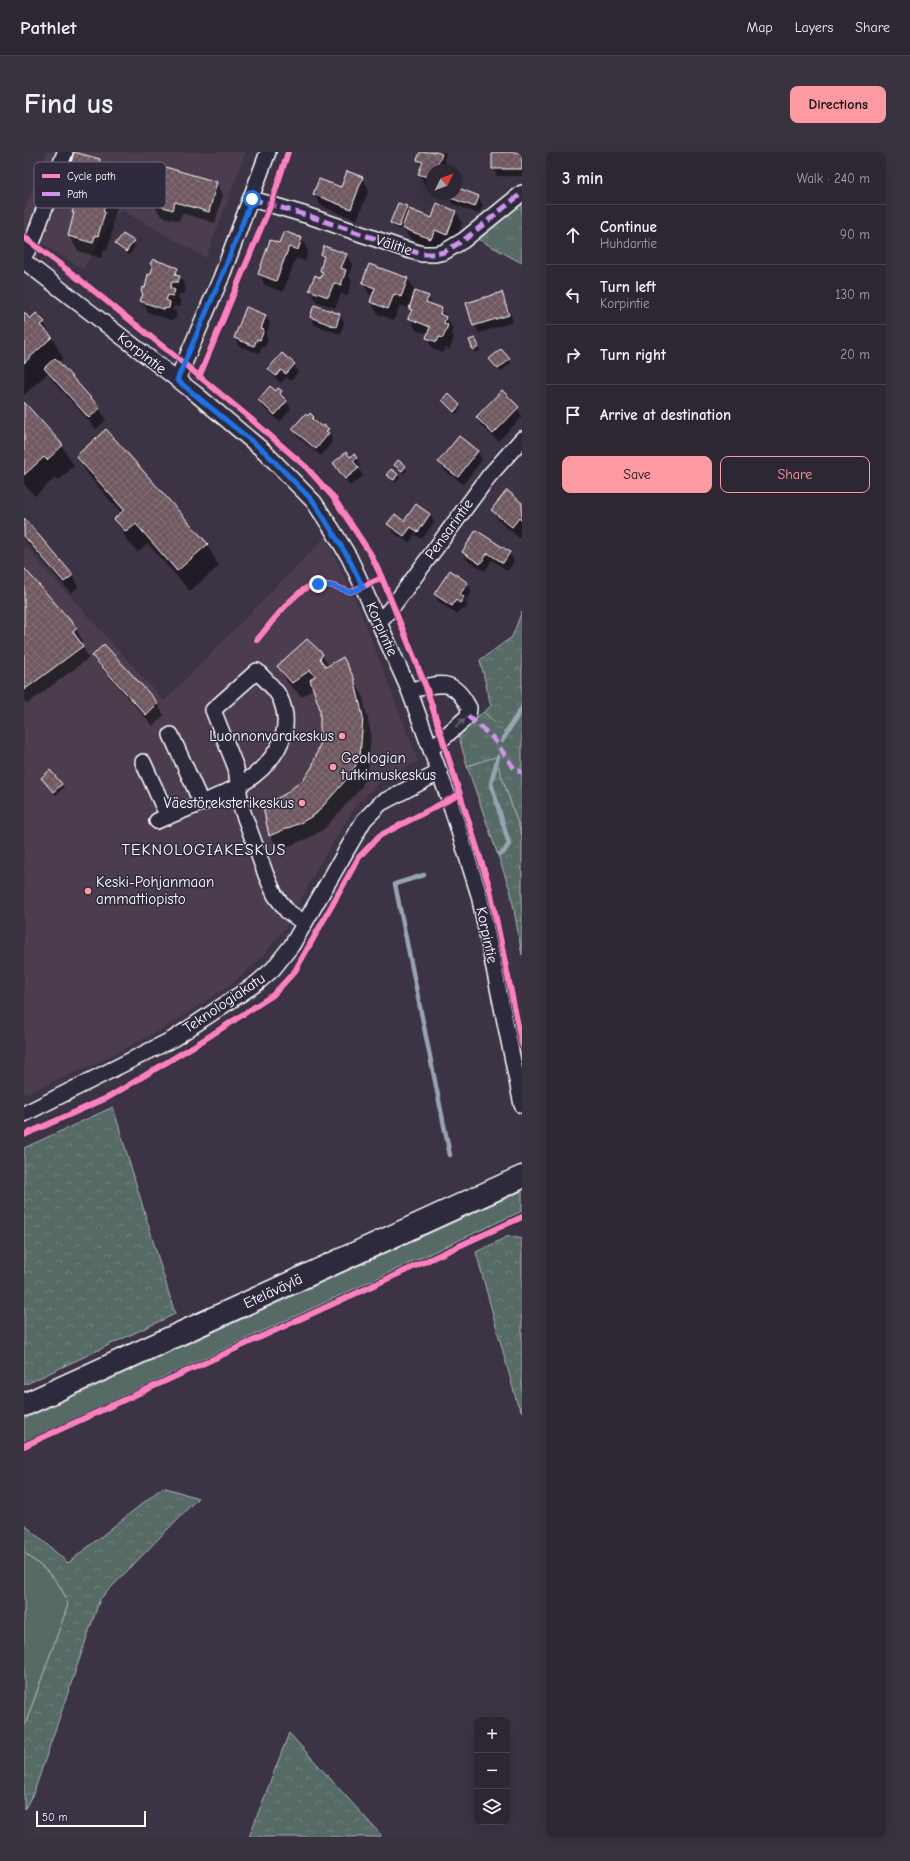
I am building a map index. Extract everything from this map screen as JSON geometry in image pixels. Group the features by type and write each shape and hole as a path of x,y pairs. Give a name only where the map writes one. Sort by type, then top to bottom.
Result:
{"highway":[{"name":"Eteläväylä","path":"24,1405 522,1177"}],"street":[{"path":"61,162 65,152"},
{"path":"177,380 221,278 252,199 268,152"},
{"name":"Välitie","path":"252,199 306,215 405,249 422,254 435,254 444,252 464,240 522,193"},
{"path":"24,256 32,243 45,208"},
{"name":"Korpintie","path":"24,261 177,380 265,452 314,502 348,557 409,690 440,772 479,895 522,1105"},
{"name":"Pensarintie","path":"379,622 393,606 488,476 522,439"},
{"path":"142,762 162,819 238,786 254,774 277,750 284,732 285,715 278,695 257,671 212,710 236,768 238,786 241,807 266,875 275,895 287,911 304,923"},
{"path":"409,690 446,684 456,688 469,708 468,716 431,749"},
{"path":"171,735 201,802"},
{"name":"Teknologiakatu","path":"24,1114 173,1039 257,983 285,956 364,820 381,803 440,772"}],"shaded area":[{"path":"47,152 246,152 206,258 120,209 83,269 24,232 24,211 34,185 34,208 166,208 166,162 43,162"},
{"path":"325,537 359,608 418,761 377,784 357,804 318,867 289,923 263,956 226,988 164,1028 95,1064 24,1094 24,545 164,701"}],"green space":[{"path":"522,203 522,261 520,262 476,238 515,205"},
{"path":"522,611 522,705 504,732 484,712 491,706 480,660 512,637"},
{"path":"522,705 522,835 495,757 467,766 457,730 484,712 504,732"},
{"path":"495,756 522,835 522,955 511,893 467,766"},
{"path":"113,1107 175,1314 24,1385 24,1148"},
{"path":"522,1191 522,1211 24,1442 24,1419"},
{"path":"509,1236 522,1239 522,1412 517,1403 476,1252"},
{"path":"163,1487 198,1498 100,1599 34,1792 24,1810 24,1728 68,1605 61,1588 56,1581 45,1569 24,1552 24,1524 68,1563"},
{"path":"24,1552 45,1570 61,1588 68,1605 24,1728"},
{"path":"289,1733 381,1835 380,1837 249,1837"}],"building":[{"path":"74,152 100,159 99,162 71,162"},
{"path":"420,152 436,152 442,154 438,164 426,164 426,177 418,174 423,162 417,160"},
{"path":"492,152 522,152 522,169 492,169"},
{"path":"166,167 217,182 209,212 175,202 173,210 166,208"},
{"path":"347,171 363,177 351,209 313,194 319,179 341,187"},
{"path":"462,189 479,196 475,207 456,200 462,200"},
{"path":"398,203 407,206 399,227 390,223"},
{"path":"437,203 456,211 447,235 435,230 431,239 402,228 409,209 432,218"},
{"path":"74,208 104,208 103,211 105,212 98,236 95,235 93,243 68,236 74,213 72,213"},
{"path":"284,231 302,238 298,250 289,247 276,281 258,274 270,240 279,243"},
{"path":"123,234 134,241 126,252 115,244"},
{"path":"324,246 347,254 341,268 346,270 341,285 334,283 328,297 309,290 315,275 321,278 323,272 320,271 324,256 321,255"},
{"path":"153,259 178,268 175,275 180,276 178,282 172,282 170,288 175,290 173,296 168,295 166,300 170,302 169,308 163,309 140,301 143,294 141,291 143,287 145,288 148,274 150,275 153,267 150,264"},
{"path":"369,264 408,278 401,297 394,294 388,309 370,302 375,288 362,283"},
{"path":"415,291 429,296 426,302 442,308 440,314 446,317 444,323 448,325 443,338 439,337 437,342 426,338 430,327 408,318 412,310 409,309"},
{"path":"502,292 509,315 473,326 466,303"},
{"path":"314,305 340,314 336,327 310,317"},
{"path":"246,307 266,315 261,329 264,330 260,340 257,339 254,346 234,338"},
{"path":"24,312 30,319 36,313 45,322 41,325 52,337 24,363"},
{"path":"475,338 479,347 473,350 469,340"},
{"path":"501,349 510,359 498,369 489,359"},
{"path":"282,353 295,364 286,374 281,370 276,376 268,369"},
{"path":"55,358 100,408 89,418 44,368"},
{"path":"270,386 276,391 278,388 282,391 280,394 287,401 275,415 258,400"},
{"path":"502,390 519,407 493,434 476,417"},
{"path":"448,393 460,405 454,412 442,400"},
{"path":"24,402 63,445 47,460 44,457 24,475"},
{"path":"310,413 314,417 312,419 322,427 324,425 329,429 326,431 329,433 316,449 292,429 305,414 308,416"},
{"path":"106,429 208,544 177,571 136,524 126,532 114,519 124,510 76,456"},
{"path":"459,436 478,451 458,477 438,462"},
{"path":"346,452 350,457 354,454 357,458 353,461 359,468 345,479 333,463"},
{"path":"398,460 406,466 402,471 394,465"},
{"path":"391,469 398,474 394,480 386,475"},
{"path":"507,490 522,503 522,521 519,518 512,527 491,510"},
{"path":"416,504 430,514 418,532 411,527 404,536 387,524 395,514 404,521"},
{"path":"24,518 73,575 64,582 24,536"},
{"path":"476,530 510,552 503,563 488,553 480,564 462,552"},
{"path":"24,568 77,628 73,632 83,646 24,690"},
{"path":"450,570 468,583 460,594 464,597 460,603 456,600 452,606 434,594"},
{"path":"307,639 323,654 320,659 326,667 343,657 354,678 363,717 360,756 352,773 316,814 302,822 269,836 263,806 285,794 305,778 312,767 320,744 320,709 310,680 315,676 310,670 292,683 277,666"},
{"path":"104,644 158,703 146,715 92,656"},
{"path":"50,770 62,784 53,792 41,778"}],"waterway":[{"path":"502,741 522,708"},
{"path":"498,757 491,783 509,844 503,853 499,854"},
{"path":"424,875 395,884 450,1155"}],"marked path":[{"path":"252,199 306,215 405,249 422,254 435,254 444,252 464,240 522,193"},
{"path":"468,716 493,738 515,770 522,772"}],"cycle path":[{"path":"199,377 271,204 288,152"},
{"path":"24,237 171,353 306,467 333,497 370,553 382,578 426,687 490,889 522,1045"},
{"path":"257,640 284,607 301,591 309,586 325,584 350,592 382,578"},
{"path":"24,1135 109,1097 202,1041 273,995 295,971 359,857 379,836 460,794"},
{"path":"24,1446 522,1217"}],"place":[{"name":"Luonnonvarakeskus","path":"342,736"},
{"name":"Geologian tutkimuskeskus","path":"333,767"},
{"name":"Väestöreksterikeskus","path":"302,803"},
{"name":"Keski-Pohjanmaan ammattiopisto","path":"88,891"}],"district":[{"name":"TEKNOLOGIAKESKUS","path":"204,849"}],"route":[{"path":"252,199 221,278 177,380 238,428 300,486 314,502 332,529 363,587 350,592 333,586 318,584"}]}
